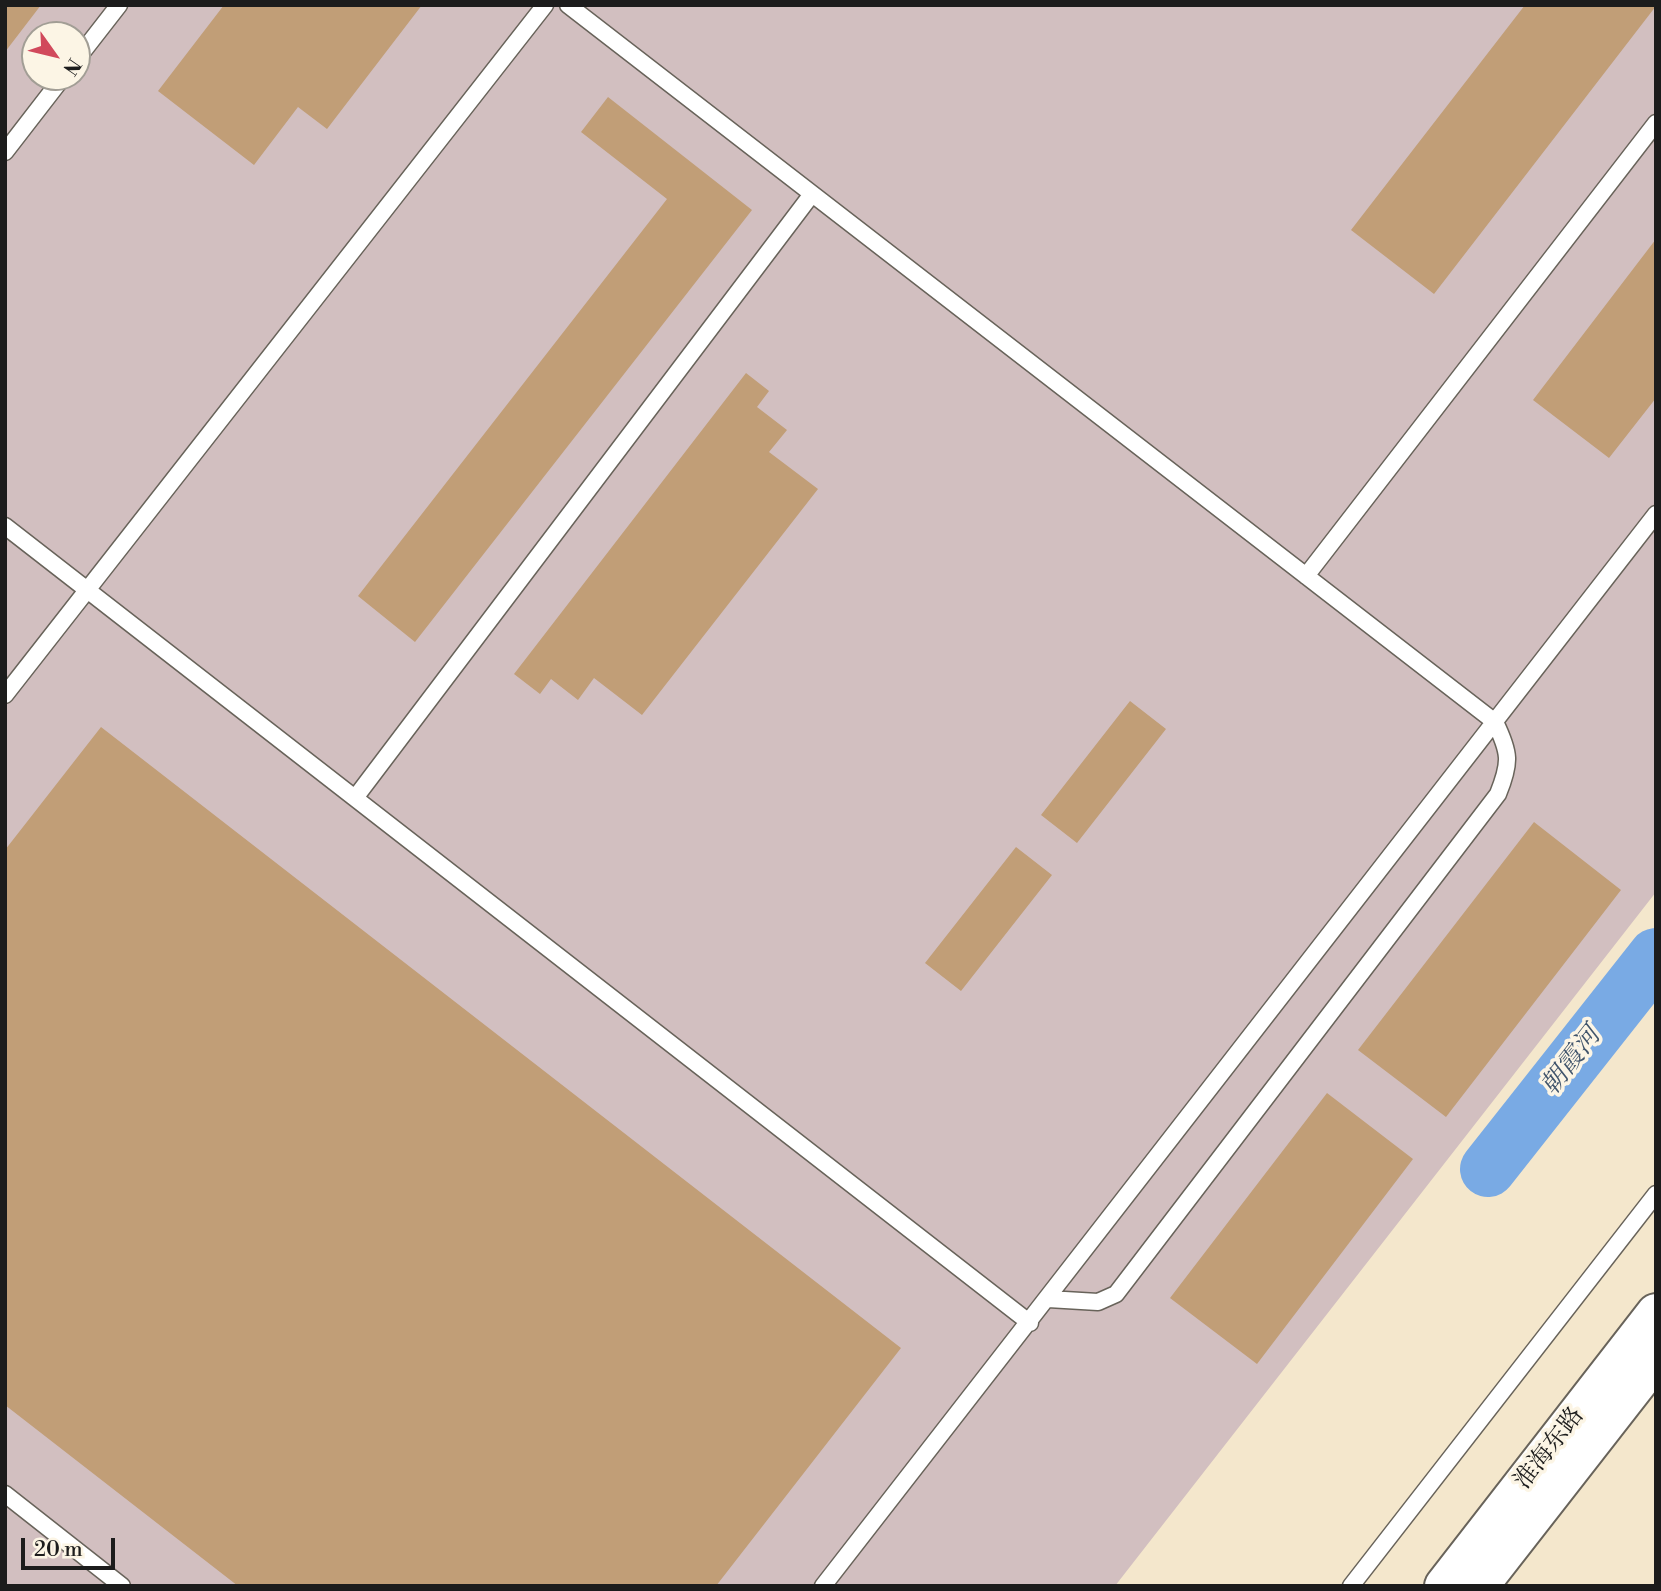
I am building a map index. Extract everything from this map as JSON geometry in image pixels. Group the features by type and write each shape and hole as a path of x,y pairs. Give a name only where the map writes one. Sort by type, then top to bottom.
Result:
{"main road":[{"name":"淮海东路","path":"1444,1586 1656,1313"},
{"name":"淮海东路","path":"1479,1586 1656,1359"}],"lane":[{"path":"91,42 119,5"},
{"path":"5,695 545,5"},
{"path":"568,5 1494,722 1508,750 1507,772 1498,794 1116,1294 1098,1302 1048,1299"},
{"path":"5,152 52,91"},
{"path":"1306,576 1656,123"},
{"path":"355,798 812,194"},
{"path":"823,1586 1030,1323 1494,722 1650,533 1656,514"},
{"path":"5,526 1030,1323"},
{"path":"1351,1586 1656,1194"},
{"path":"5,1494 122,1586"}],"shaded area":[{"path":"5,5 1656,5 1656,892 1115,1586 5,1586"}],"building":[{"path":"5,5 41,5 29,21 21,21 21,31 5,52"},
{"path":"224,5 422,5 327,129 298,107 254,165 158,91"},
{"path":"1525,5 1656,6 1434,294 1351,230"},
{"path":"608,97 752,210 415,642 358,596 667,199 581,132"},
{"path":"1656,239 1656,398 1609,458 1533,400"},
{"path":"746,373 769,391 757,407 787,430 769,452 818,489 642,715 594,678 578,700 551,679 540,694 514,674"},
{"path":"1130,701 1166,729 1077,843 1041,815"},
{"path":"101,727 901,1348 716,1586 238,1586 5,1405 5,850"},
{"path":"1534,822 1621,890 1446,1117 1358,1050"},
{"path":"1016,847 1052,875 961,991 925,963"},
{"path":"1327,1093 1413,1159 1257,1364 1170,1298"}],"waterway":[{"name":"朝霞河","path":"1488,1169 1656,956"}]}
